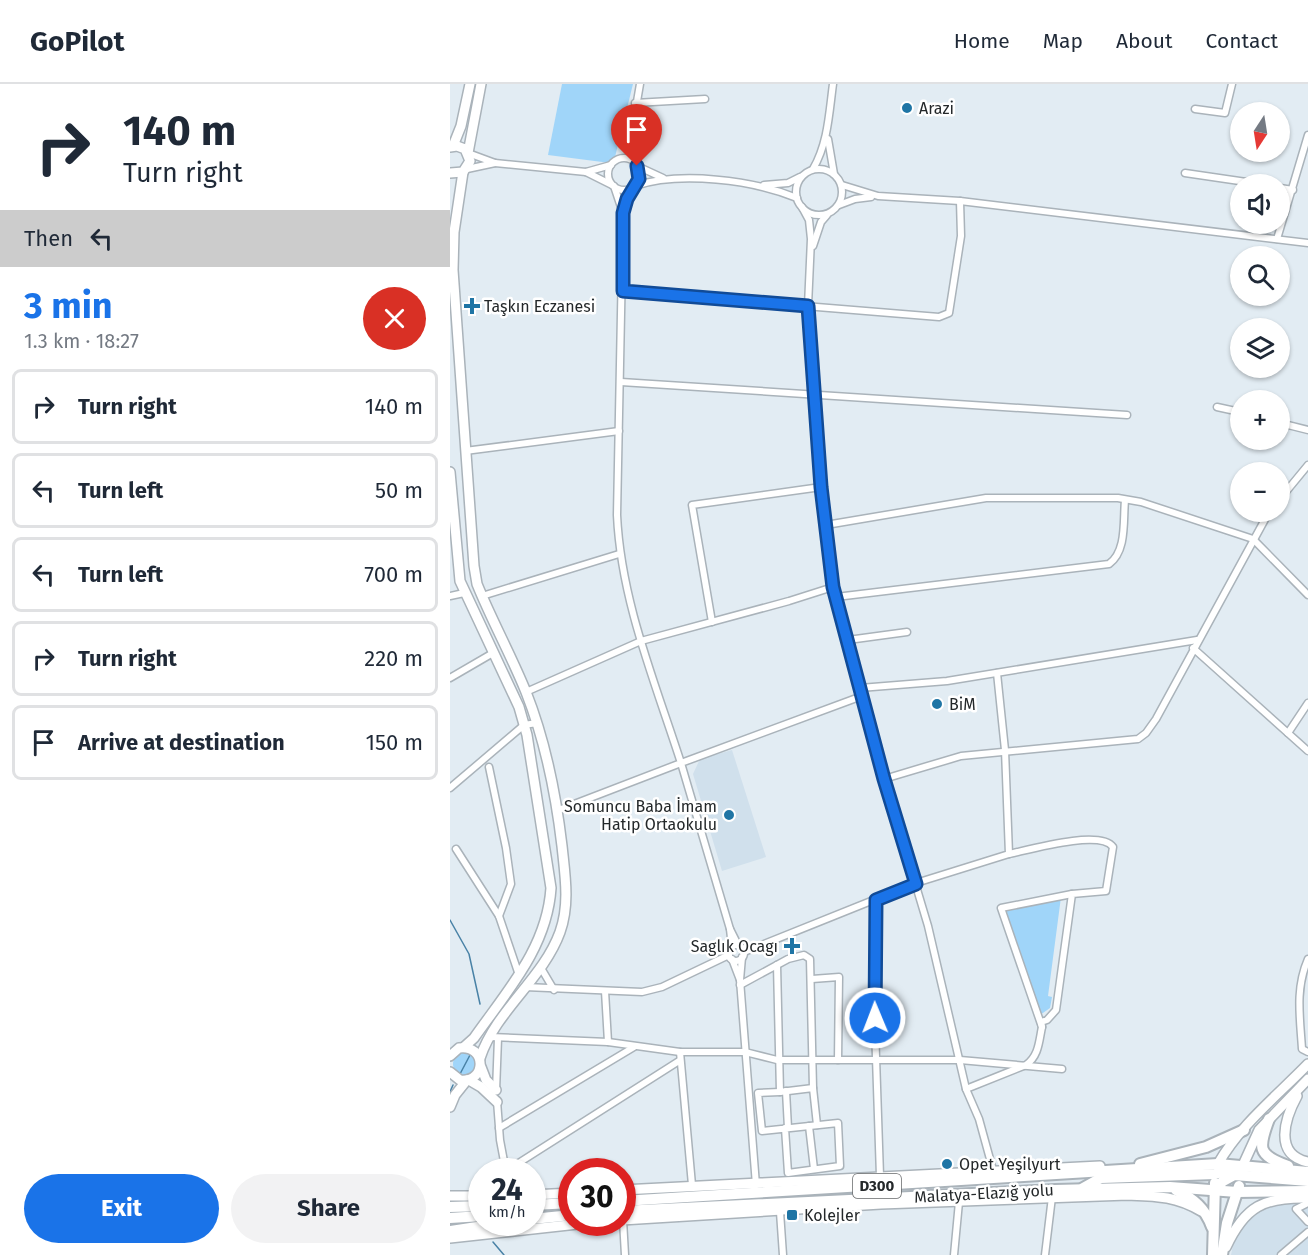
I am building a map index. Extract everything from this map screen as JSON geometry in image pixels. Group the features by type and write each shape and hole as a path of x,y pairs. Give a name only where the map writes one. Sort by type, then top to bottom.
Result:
{"highway":[{"path":"1269,1119 1260,1141 1262,1151 1270,1160 1308,1172"},
{"path":"1100,1166 1132,1168 1152,1160 1206,1147 1245,1130"},
{"name":"Malatya-Elazığ yolu","path":"636,1200 1132,1168 1213,1169"},
{"path":"1081,1189 1101,1178 1213,1169 1215,1190 1213,1255"},
{"name":"D300","path":"1213,1169 1244,1172 1308,1172"},
{"path":"1215,1190 1228,1177 1244,1172 1308,1181"},
{"path":"1222,1255 1227,1223 1242,1192 1244,1172"},
{"path":"1170,1187 1196,1201 1208,1216 1214,1232"},
{"name":"Malatya-Elazığ yolu","path":"636,1210 1081,1189 1170,1187 1242,1192"},
{"path":"1269,1191 1295,1197"},
{"name":"D300","path":"1242,1192 1308,1191"},
{"path":"548,1204 558,1204"},
{"path":"450,1207 468,1206"},
{"path":"450,1218 468,1217"},
{"path":"450,1231 468,1228"}],"main road":[{"path":"468,153 462,147 451,147 461,126 470,84"},
{"path":"450,1107 455,1095 468,1080 477,1075 494,1037 525,987 542,968 560,932 567,904 556,811 537,723 526,692 482,596 474,566 453,270 454,232 465,171 470,161 468,153 481,84"},
{"path":"450,173 465,171"},
{"path":"450,1056 458,1047 474,1038 519,975 541,937 550,907 552,888 519,707 464,593 457,565 450,471 466,465"},
{"path":"458,1047 474,1050 481,1062 486,1080 496,1090"},
{"path":"1213,1169 1245,1130 1308,1064"},
{"path":"450,1072 456,1078 468,1080 481,1087 497,1102"},
{"path":"1244,1172 1259,1130 1305,1083"},
{"path":"1305,1083 1288,1112 1284,1130 1289,1150 1299,1160 1308,1162"},
{"path":"657,1199 756,1185 880,1176 1100,1166"},
{"path":"636,1189 692,1185 756,1185"},
{"path":"636,1219 780,1212 991,1192"},
{"path":"450,1196 468,1196"},
{"path":"881,1204 1052,1197 1167,1196 1182,1200 1208,1216"},
{"path":"1222,1255 1240,1219 1254,1208 1271,1200 1308,1198"},
{"path":"450,1238 558,1226"}],"street":[{"path":"640,84 630,142 639,179 627,199 623,213 619,554 627,593 681,763 735,946 743,955 740,983 756,1185"},
{"path":"813,170 821,156 827,133 832,84"},
{"path":"1195,109 1226,113 1232,84"},
{"path":"635,103 705,99"},
{"path":"827,133 834,174 842,185 842,197 838,206"},
{"path":"1277,239 1308,135"},
{"path":"623,213 608,176 630,142"},
{"path":"468,153 495,163 586,172 623,190 664,178 752,185 777,190 797,198"},
{"path":"586,172 625,159 664,178"},
{"path":"465,171 495,163"},
{"path":"752,185 788,183 813,170 826,170 834,174"},
{"path":"1185,172 1230,179"},
{"path":"802,176 796,189 797,198 809,220 808,306 813,393 833,587 884,779 916,884 966,1089 979,1119 993,1170"},
{"path":"842,185 878,196"},
{"path":"810,255 821,222 829,213 838,206 855,199 878,196 960,201 1308,243"},
{"path":"623,291 939,317 949,313 961,236 960,201"},
{"path":"802,207 815,215 829,213"},
{"path":"621,382 1127,415"},
{"path":"1217,407 1230,410"},
{"path":"1290,426 1308,430"},
{"path":"465,451 619,431"},
{"path":"1290,487 1308,465"},
{"path":"712,622 692,505 821,487"},
{"path":"826,525 986,498 1019,496 1141,502 1253,539 1308,595"},
{"path":"836,597 1109,564 1117,558 1121,549 1125,500"},
{"path":"884,779 961,756 1138,739 1146,733 1156,719 1263,522"},
{"path":"482,596 619,554"},
{"path":"526,692 641,640 833,587"},
{"path":"450,596 464,593"},
{"path":"848,640 907,632"},
{"path":"556,811 861,692 997,673 1197,640"},
{"path":"1193,648 1308,751"},
{"path":"450,678 493,653"},
{"path":"997,673 1005,750 1008,855"},
{"path":"1288,733 1308,703"},
{"path":"450,788 524,725 537,723"},
{"path":"489,766 511,884 499,915"},
{"path":"525,987 642,992 662,987 731,957 743,955 916,884 1008,855 1075,841 1109,842 1113,847 1106,891 1072,894 1002,908 1042,1027"},
{"path":"456,849 499,915 519,975"},
{"path":"966,1089 1026,1065 1034,1059 1042,1027 1041,1022 1047,1020 1056,1010 1072,894"},
{"path":"876,900 874,998 880,1176"},
{"path":"735,946 731,957 740,983"},
{"path":"740,983 747,984 777,965 804,955 810,959 812,979 811,1060 817,1125"},
{"path":"1308,959 1300,976 1298,1001 1302,1049 1308,1052"},
{"path":"777,965 777,1060 783,1091 786,1128 788,1173 840,1166 838,1124 817,1125 786,1128 762,1131 758,1093 783,1091 813,1088"},
{"path":"542,968 554,990"},
{"path":"812,979 839,977 838,1060"},
{"path":"605,991 608,1042"},
{"path":"504,1158 499,1128 494,1037 608,1042 680,1052 745,1052 777,1060 960,1060 1062,1069"},
{"path":"499,1128 635,1047"},
{"path":"680,1052 692,1185"},
{"path":"527,1158 680,1061"},
{"path":"808,1126 814,1169"},
{"path":"1045,1255 1052,1197"},
{"path":"954,1255 959,1202"},
{"path":"1308,1203 1296,1209 1308,1222"},
{"path":"780,1212 783,1255"},
{"path":"1281,1255 1308,1232"},
{"path":"624,1236 625,1255"}],"shaded area":[{"path":"562,84 633,84 614,161 610,163 548,155"},
{"name":"Somuncu Baba İmam Hatip Ortaokulu","path":"732,750 766,857 722,871 693,774 700,759"},
{"path":"1061,897 1048,996 1052,997 1050,1008 1040,1015 1036,1014 1006,909"},
{"path":"465,1052 473,1056 477,1064 473,1072 465,1076 457,1072 453,1064 457,1056"},
{"path":"1308,1199 1308,1255 1231,1255 1236,1230 1242,1220 1270,1202"}],"waterway":[{"path":"450,920 469,954 480,1004"},
{"path":"460,1074 470,1055"},
{"path":"450,1092 453,1085"},
{"path":"493,1242 504,1255"}],"place":[{"name":"Arazi","path":"907,108"},
{"name":"Taşkın Eczanesi","path":"472,306"},
{"name":"BiM","path":"937,704"},
{"name":"Somuncu Baba İmam Hatip Ortaokulu","path":"729,815"},
{"name":"Saglık Ocagı","path":"792,946"},
{"name":"Opet Yeşilyurt","path":"947,1164"},
{"name":"Kolejler","path":"792,1215"}],"route":[{"path":"637,166 639,179 627,199 623,213 623,291 808,306 821,487 833,587 884,779 916,884 876,900 875,1018"}]}
